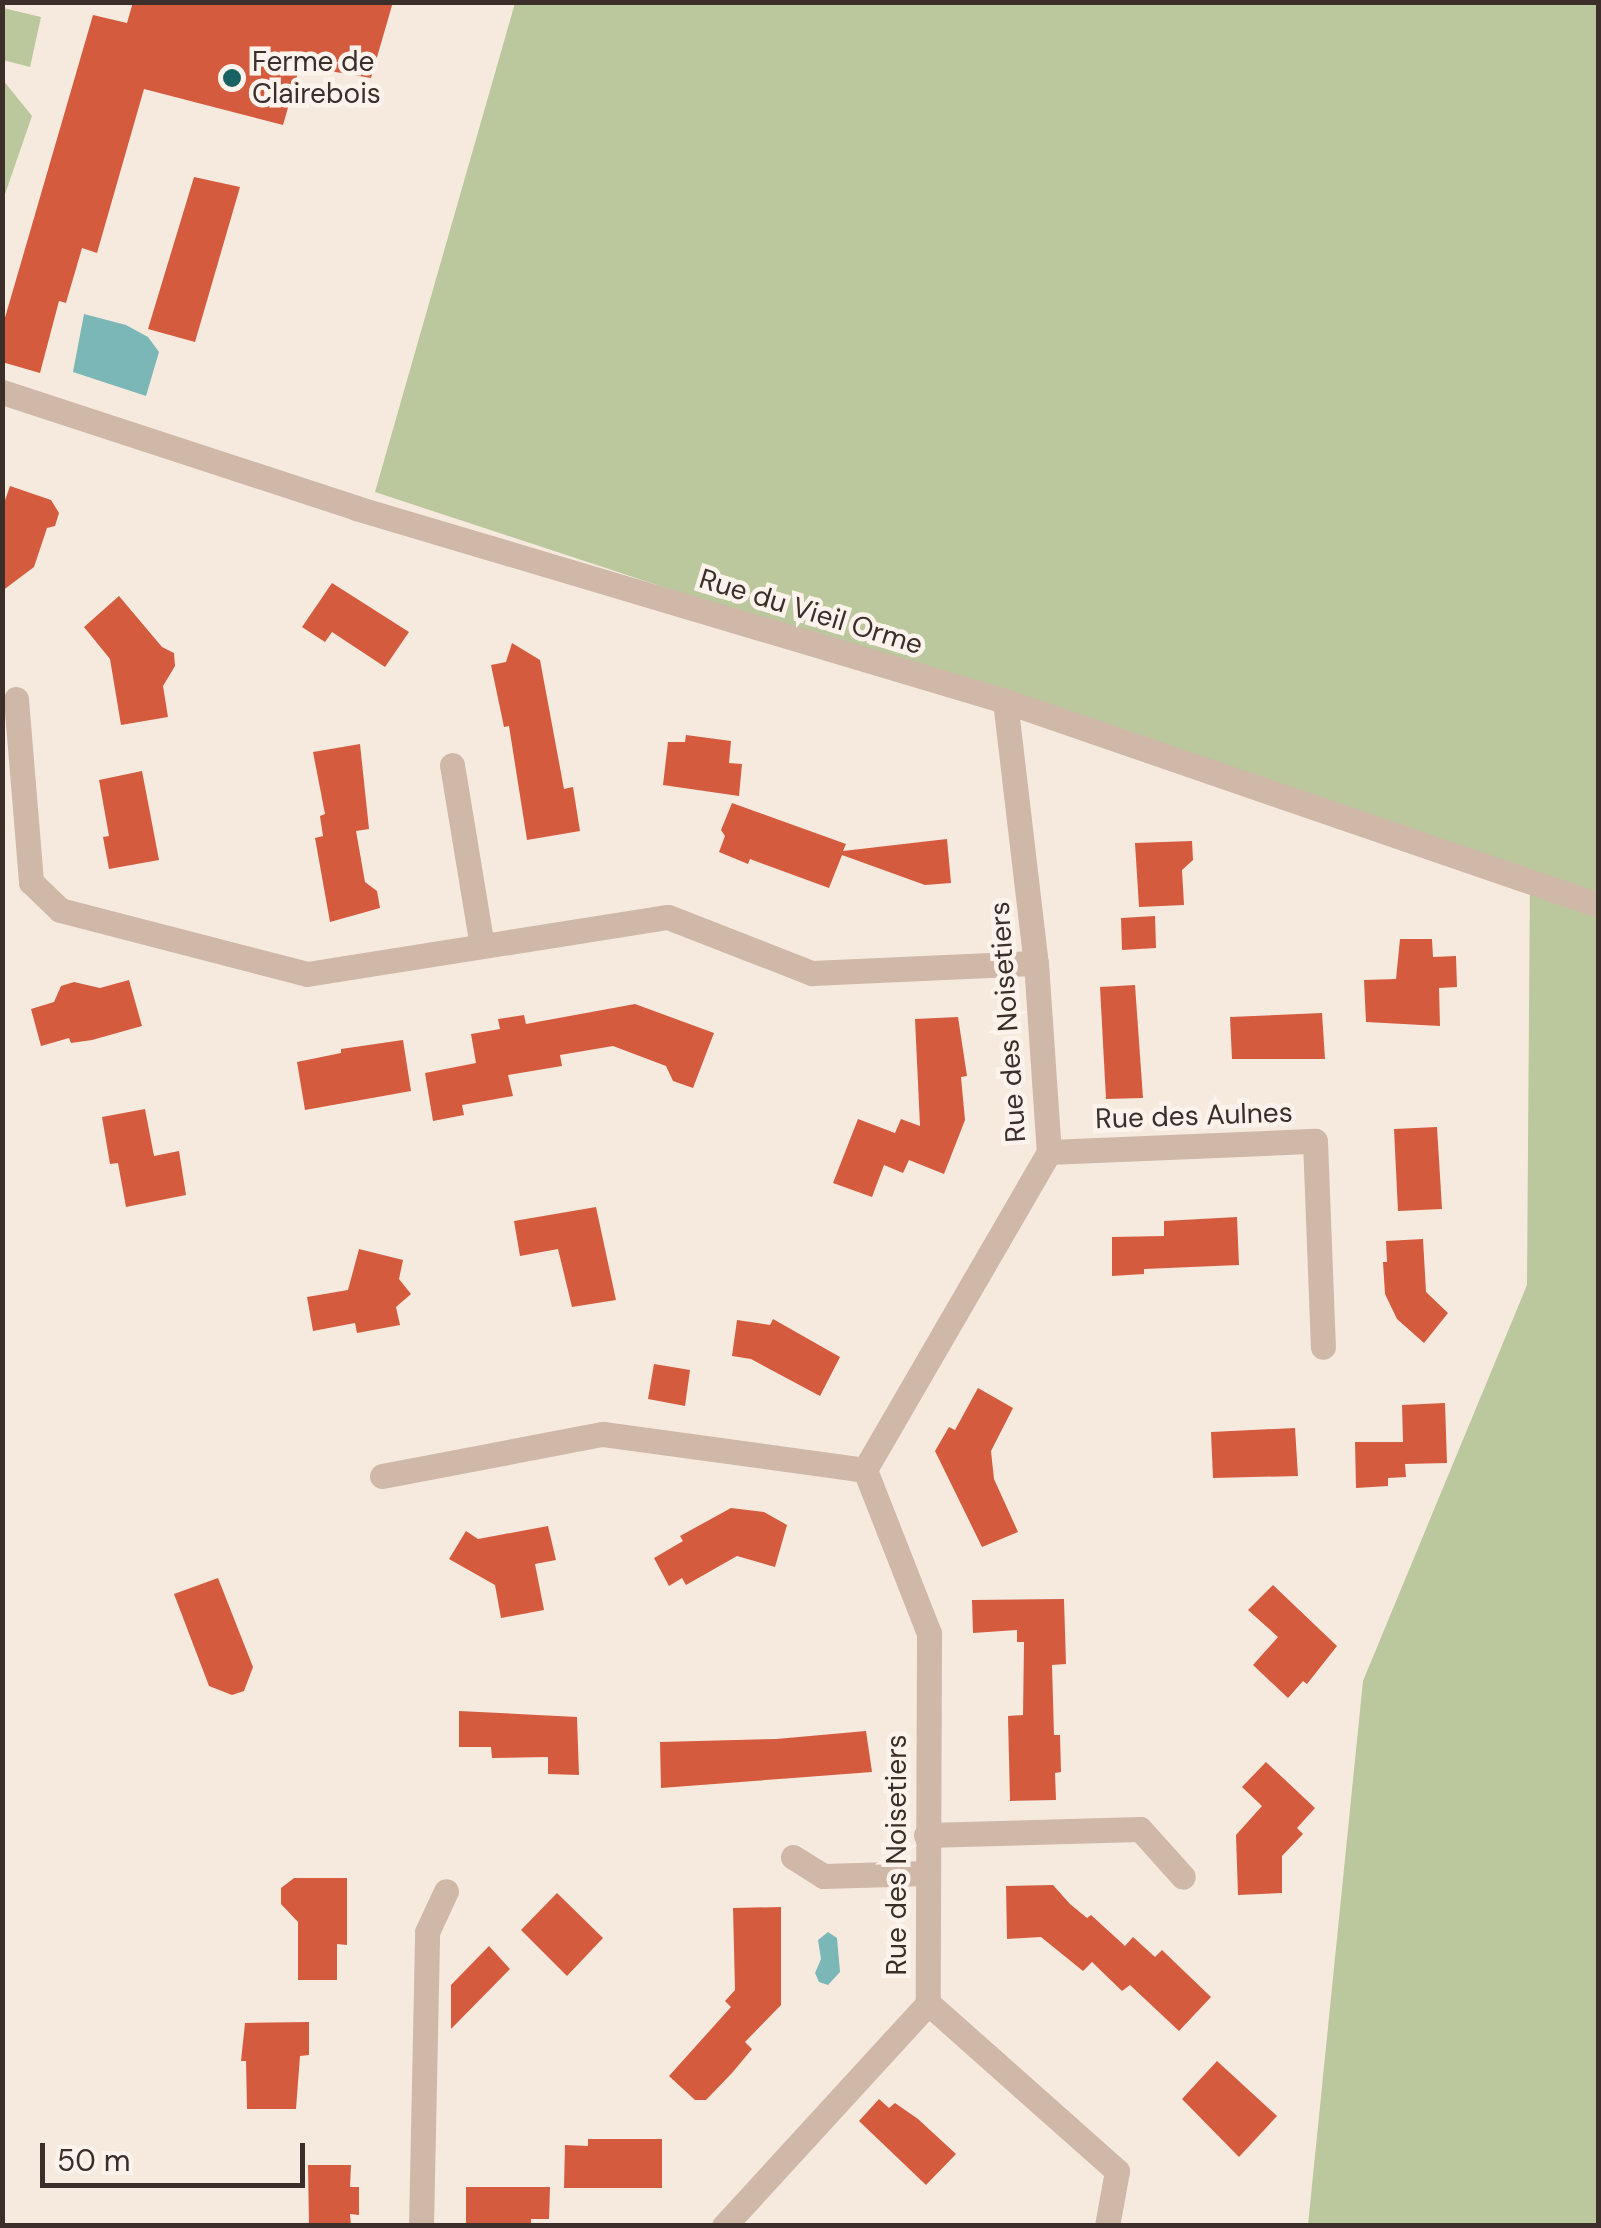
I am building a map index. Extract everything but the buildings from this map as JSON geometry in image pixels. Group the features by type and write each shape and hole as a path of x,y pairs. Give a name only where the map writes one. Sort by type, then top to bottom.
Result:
{"street":[{"name":"Rue du Vieil Orme","path":"2,392 356,508 1006,701 1598,905"},
{"path":"16,699 31,882 60,910 307,974 668,918 812,974 1036,962"},
{"name":"Rue des Noisetiers","path":"1006,701 1036,962 1049,1152 865,1470 928,1634 928,2002 1117,2171 1108,2226"},
{"path":"452,765 482,946"},
{"name":"Rue des Aulnes","path":"1049,1152 1315,1141 1323,1347"},
{"path":"382,1476 603,1434 865,1470"},
{"path":"926,1835 1140,1829 1183,1877"},
{"path":"793,1857 823,1876 926,1873"},
{"path":"421,2226 427,1932 446,1891"},
{"path":"724,2226 928,2002"}],"green space":[{"path":"515,3 1598,3 1598,2225 1308,2225 1363,1681 1527,1285 1530,873 375,492"},
{"path":"3,8 41,17 30,67 3,60"},
{"path":"3,80 32,116 3,200"}],"water":[{"path":"84,314 126,325 148,337 159,352 146,396 73,372"},
{"path":"828,1932 837,1938 840,1972 828,1985 819,1982 815,1973 821,1959 818,1940"}],"place":[{"name":"Ferme de Clairebois","path":"232,78"}]}
